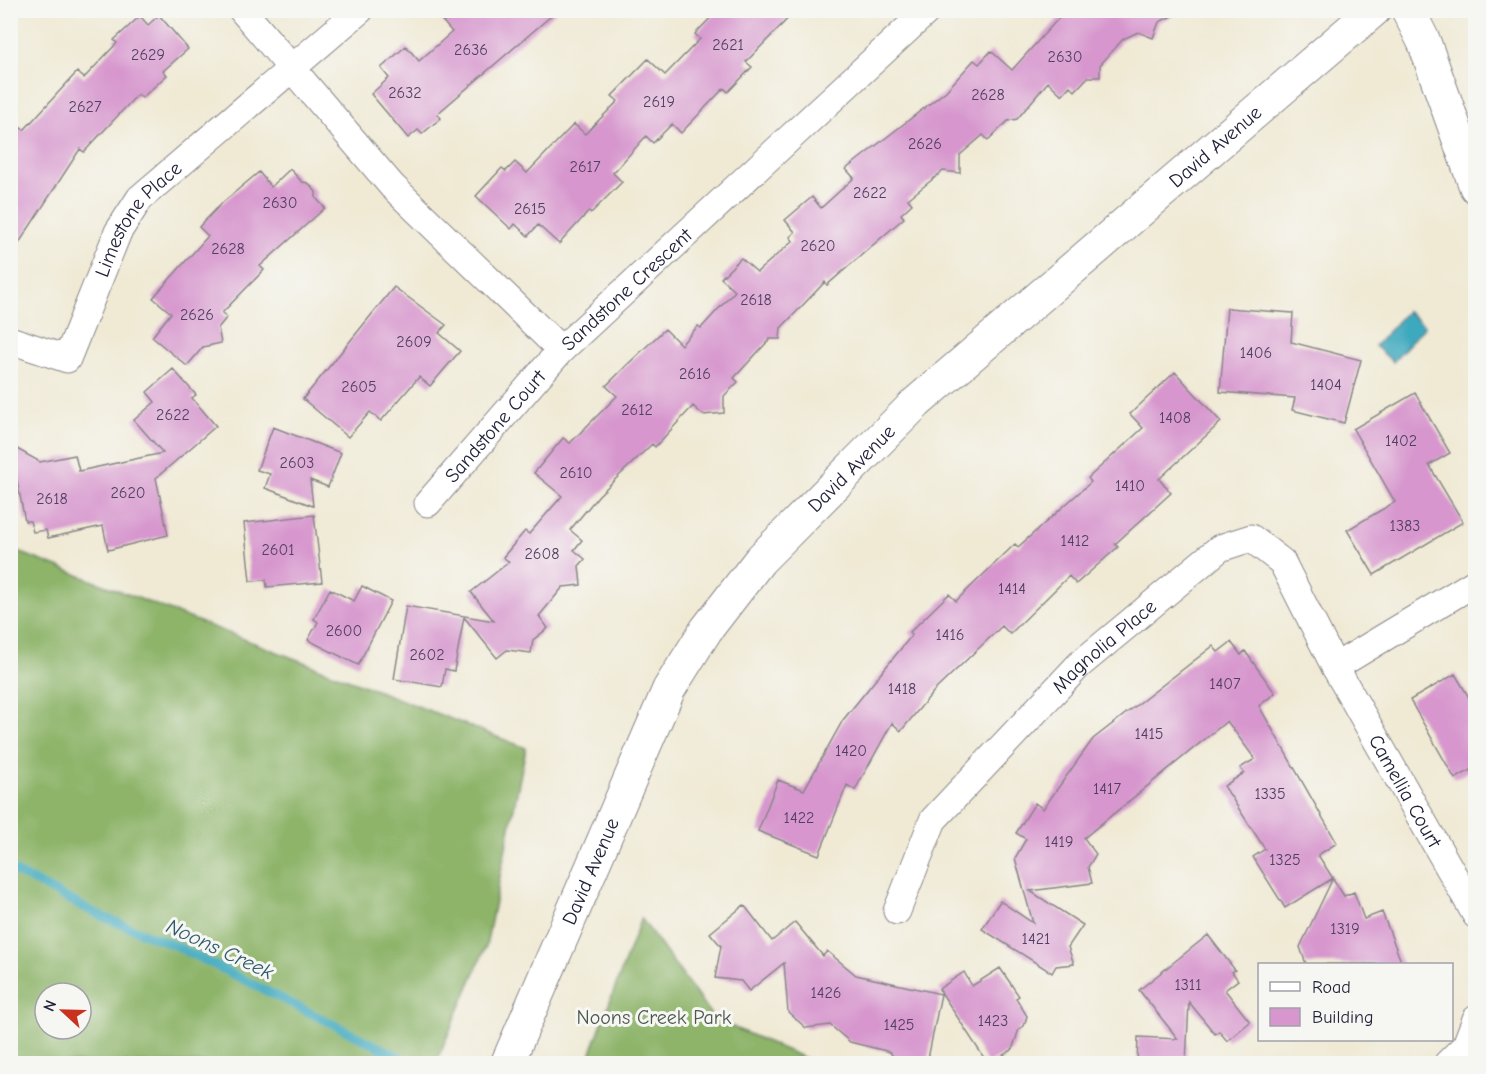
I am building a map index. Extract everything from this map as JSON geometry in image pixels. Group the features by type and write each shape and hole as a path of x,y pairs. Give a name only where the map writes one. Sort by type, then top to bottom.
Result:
{"main road":[{"name":"David Avenue","path":"507,1064 538,987 669,689 706,630 760,560 916,403 1374,10"},
{"path":"1408,10 1424,42 1476,187"}],"street":[{"name":"Sandstone Crescent","path":"242,10 392,186 561,350 928,10"},
{"path":"291,68 360,10"},
{"name":"Limestone Place","path":"10,340 68,359 127,214 140,198 291,68"},
{"name":"Sandstone Court","path":"428,503 561,350"},
{"name":"Magnolia Place","path":"897,911 933,820 1079,665 1220,548 1251,538 1282,562 1335,667"},
{"path":"1335,667 1476,582"},
{"name":"Camellia Court","path":"1335,667 1476,915"},
{"path":"1447,1064 1466,1046 1476,1018"}],"green space":[{"path":"11,549 526,748 486,946 436,1063 11,1063"},
{"name":"Noons Creek Park","path":"641,918 714,1019 816,1063 587,1063"}],"water":[{"path":"1407,311 1425,326 1393,362 1375,346"}],"building":[{"path":"433,10 558,10 437,114 441,118 422,134 418,130 408,138 371,94 389,78 381,68 406,46 419,61 452,32"},
{"path":"718,10 796,10 746,62 752,67 728,92 724,88 681,133 672,124 653,143 646,136 613,173 622,182 591,213 589,211 559,244 538,225 528,236 515,224 511,229 476,196 502,168 506,171 515,162 527,173 574,124 585,134 618,101 612,96 648,59 665,75 700,39 695,34"},
{"path":"1066,10 1185,10 1159,22 1153,38 1138,32 1123,39 1100,65 1100,77 1088,77 1075,91 1070,86 1062,95 1048,82 1017,119 1008,121 988,140 983,135 960,155 960,173 943,171 908,199 912,204 901,214 904,218 827,285 825,282 781,328 780,339 770,339 734,378 738,382 724,396 724,413 703,415 693,406 655,447 652,444 599,495 570,530 582,540 574,550 585,559 579,566 581,585 563,587 539,616 548,628 533,640 531,653 507,650 497,658 464,617 454,671 445,669 442,687 394,679 406,606 494,621 471,592 509,562 503,557 525,531 529,534 562,496 534,473 563,438 570,443 617,396 606,386 629,363 665,329 681,345 698,326 701,328 735,291 721,278 741,258 757,272 793,241 790,237 795,232 785,220 812,197 821,208 854,178 846,169 946,91 974,60 979,64 991,51 1012,70"},
{"path":"159,15 188,49 163,71 167,75 142,98 138,94 84,152 80,149 10,257 10,121 24,130 77,72 84,78 117,43 114,40 140,16 148,25"},
{"path":"290,169 302,182 308,183 316,192 316,198 325,208 260,266 264,270 222,313 227,317 218,328 221,343 203,347 187,366 152,337 171,313 153,298 208,236 199,227 222,203 259,172 271,187"},
{"path":"394,287 446,325 439,333 460,351 430,386 419,377 381,421 370,412 348,437 303,399"},
{"path":"1227,308 1293,313 1291,342 1361,360 1344,423 1292,410 1295,398 1220,392"},
{"path":"173,369 196,395 192,398 216,426 156,478 168,535 108,550 103,526 48,538 46,530 33,532 30,521 25,521 10,445 40,462 75,455 79,471 163,453 134,420 155,402 147,392"},
{"path":"1175,372 1221,422 1159,479 1171,493 1115,544 1118,547 1076,584 1069,576 1010,634 1002,626 934,691 901,731 892,723 855,790 847,785 819,855 758,831 778,780 804,790 843,720 912,635 909,633 949,594 956,601 1015,544 1018,547 1091,482 1088,478 1143,428 1130,414"},
{"path":"1415,393 1450,453 1429,465 1463,522 1374,575 1347,530 1395,502 1353,429"},
{"path":"273,427 341,453 328,487 310,480 313,506 265,488 270,474 257,470"},
{"path":"314,515 322,582 267,587 266,580 250,581 244,523"},
{"path":"362,586 391,601 358,665 308,640 318,622 314,619 330,589 354,601"},
{"path":"1231,642 1241,655 1245,651 1275,693 1259,706 1337,843 1318,855 1333,878 1285,908 1253,857 1265,849 1224,786 1244,773 1240,768 1255,759 1227,721 1084,838 1096,854 1088,867 1092,883 1030,891 1083,925 1068,947 1074,964 1056,966 1052,973 982,929 1000,901 1033,923 1015,858 1026,839 1016,833 1035,803 1043,809 1093,739 1213,646 1218,652"},
{"path":"1455,674 1476,709 1476,767 1455,779 1410,700"},
{"path":"1333,878 1344,896 1354,892 1364,919 1382,912 1402,963 1306,963 1300,947"},
{"path":"744,905 772,941 795,922 823,956 827,951 856,975 941,994 927,1064 898,1064 890,1052 850,1042 830,1025 806,1028 788,1012 784,963 749,991 741,981 715,978 721,946 710,933"},
{"path":"1208,935 1235,970 1232,972 1238,980 1225,990 1250,1022 1227,1041 1219,1031 1215,1034 1189,1002 1186,1064 1137,1064 1138,1037 1178,1039 1139,990"},
{"path":"1000,968 1019,996 1016,998 1027,1016 1024,1026 1019,1029 1012,1050 988,1064 939,989 964,972 972,986"}],"waterway":[{"name":"Noons Creek","path":"10,869 103,917 176,946 413,1064"}]}
